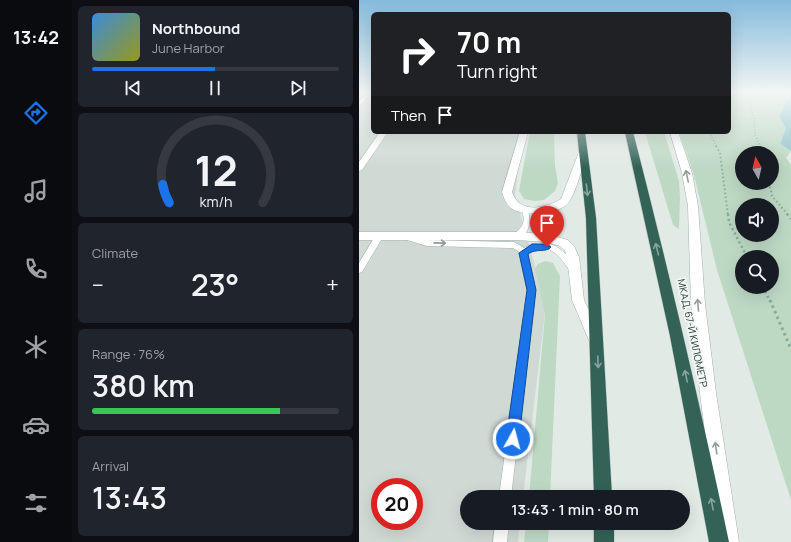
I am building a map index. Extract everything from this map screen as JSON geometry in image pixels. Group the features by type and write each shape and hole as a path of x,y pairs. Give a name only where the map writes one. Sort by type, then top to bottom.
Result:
{"highway":[{"path":"581,134 591,218 603,490"},
{"name":"МКАД, 67-Й КИЛОМЕТР","path":"629,134 664,277 693,408 719,542"},
{"path":"603,530 604,542"}],"street":[{"path":"359,168 383,134"},
{"path":"523,134 507,192 508,197 516,206 525,209 537,211 550,209 565,201 583,152"},
{"path":"675,134 687,173 693,206 699,319 707,392 729,542"},
{"path":"359,236 517,236 546,238 564,243 570,249 573,257 578,300 597,343"}],"lane":[{"path":"517,236 523,232 526,226 527,221 525,209"},
{"path":"359,270 380,235"},
{"path":"402,235 427,243 514,245 521,249 523,253 531,290 506,490"},
{"path":"523,253 532,247 538,246 554,248 560,252 574,271"},
{"path":"500,542 501,530"}],"path":[{"path":"754,117 755,135 760,146"},
{"path":"710,134 719,153 729,222 743,250"},
{"path":"771,190 772,196 791,219"},
{"path":"767,294 776,311 791,349"}],"shaded area":[{"path":"359,117 371,117 371,134 523,134 515,195 546,304 524,490 460,490 460,530 519,530 518,542 359,542"}],"green space":[{"path":"731,117 779,117 786,128 780,144 791,151 786,158 791,165 791,500 717,270 694,175 680,134 731,134"},
{"path":"530,134 554,134 555,166 558,183 555,191 544,200 535,201 524,199 519,191"},
{"path":"646,134 665,134 679,181 679,229 673,225"},
{"path":"545,261 553,263 560,276 550,490 530,490 545,314 535,269 538,264"},
{"path":"525,530 549,530 548,542 524,542"}],"water":[{"path":"779,117 791,117 791,151 780,144 786,128"}],"route":[{"path":"513,439 531,290 523,253 532,247 547,247"}]}
